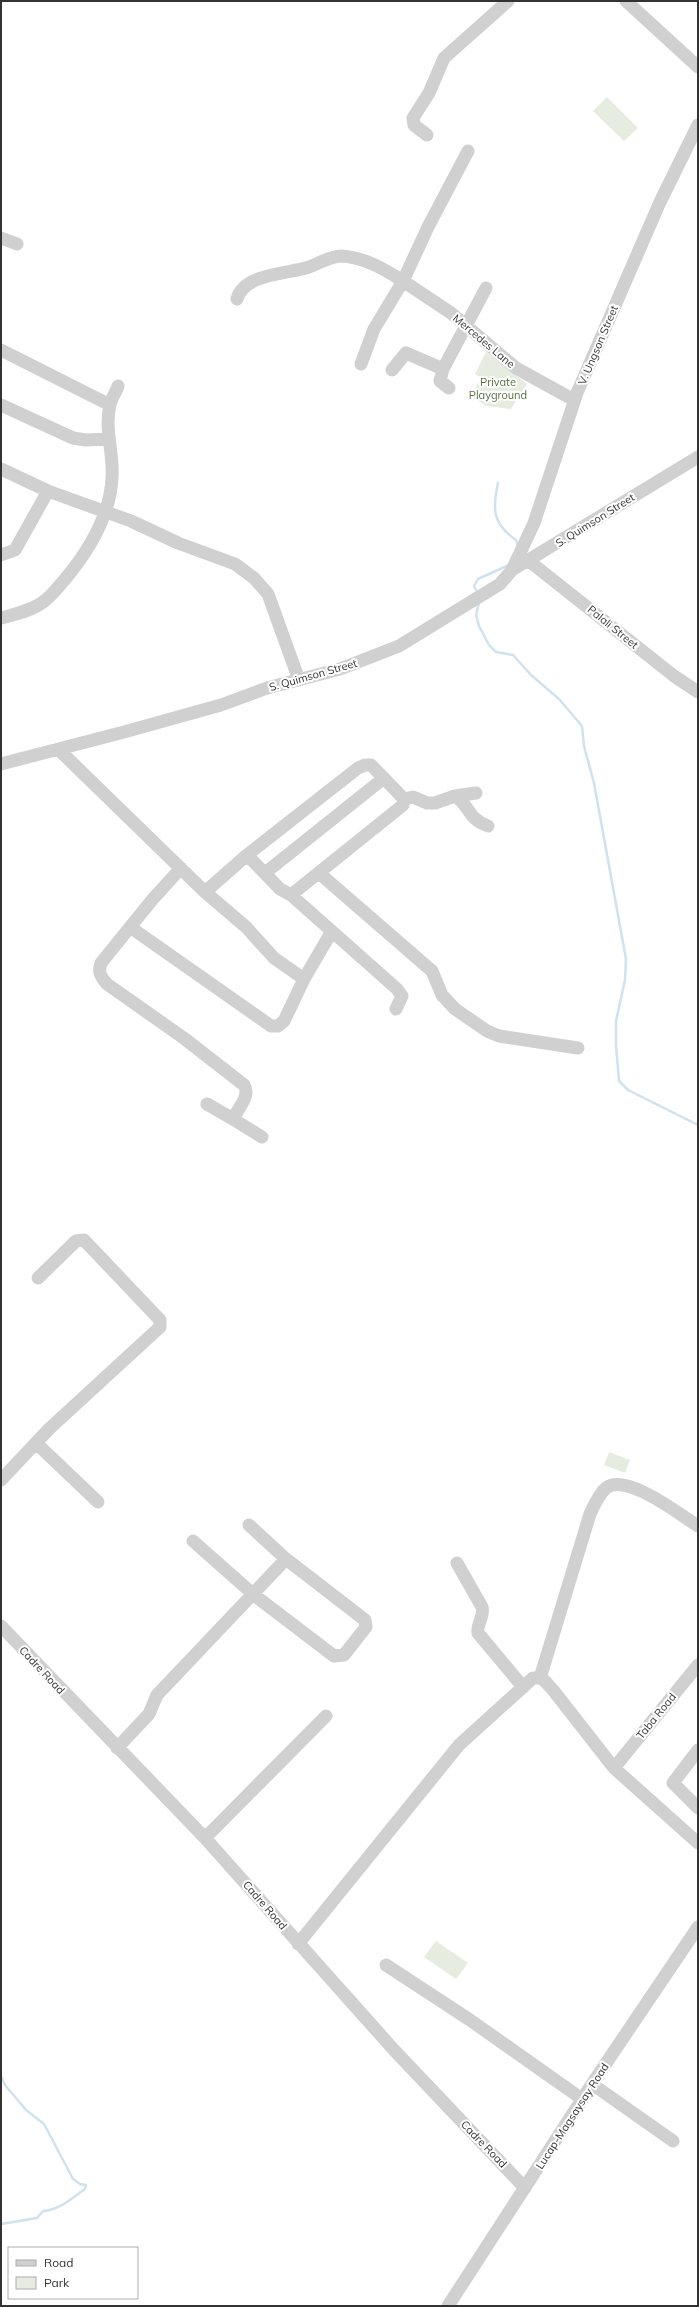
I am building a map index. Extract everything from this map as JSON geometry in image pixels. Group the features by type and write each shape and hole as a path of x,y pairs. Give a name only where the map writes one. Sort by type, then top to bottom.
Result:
{"street":[{"path":"427,135 414,125 413,118 429,92 441,63 508,1"},
{"path":"626,1 698,67"},
{"name":"V. Ungson Street","path":"512,570 534,524 574,400 660,202 698,125"},
{"path":"361,364 374,329 403,281 428,227 468,151"},
{"path":"1,238 17,244"},
{"name":"Mercedes Lane","path":"237,299 242,289 260,279 308,267 340,256 369,262 403,281 437,304 466,325 516,368 574,400"},
{"path":"449,388 440,381 443,369 486,288"},
{"path":"1,350 110,405"},
{"path":"392,370 406,353 443,369"},
{"path":"1,618 34,608 53,594 92,542 105,513 112,477 109,438 110,405 118,386"},
{"path":"1,405 73,438 86,440 109,438"},
{"name":"S. Quimson Street","path":"1,764 221,704 340,669 398,646 500,584 512,570 698,457"},
{"path":"1,468 48,490 105,513 131,521 178,543 235,564 254,578 268,594 299,680"},
{"path":"1,555 15,550 48,490"},
{"name":"Palali Street","path":"529,560 674,676 698,692"},
{"path":"58,749 205,892 246,927 274,958 304,979"},
{"path":"205,892 247,855 364,765 371,765 404,799"},
{"path":"265,873 384,778"},
{"path":"404,799 413,797 427,803 435,803 455,796 476,793"},
{"path":"455,796 462,802 473,819 488,826"},
{"path":"291,895 401,807 404,799"},
{"path":"247,855 280,889 291,895 396,989 402,996 396,1009"},
{"path":"181,868 130,926 101,963 98,970 100,977 107,984 185,1039 244,1085 247,1091 246,1096 233,1119"},
{"path":"319,873 432,971 445,1000 471,1021 499,1036 578,1048"},
{"path":"130,926 271,1026 278,1026 284,1021 304,979 332,931"},
{"path":"206,1104 262,1136"},
{"path":"1,1480 49,1429 158,1331 161,1323 84,1240 76,1241 38,1278"},
{"path":"36,1443 98,1502"},
{"path":"540,1678 590,1514 598,1498 606,1488 614,1484 635,1488 698,1526"},
{"path":"193,1541 254,1595 334,1656 344,1655 366,1627 366,1622 286,1559 249,1525"},
{"path":"117,1748 150,1714 157,1695 254,1595 286,1559"},
{"path":"457,1563 482,1607 483,1614 477,1629 478,1633 523,1687"},
{"name":"Cadre Road","path":"1,1626 205,1838 394,2050 525,2188"},
{"name":"Taba Road","path":"614,1768 698,1665"},
{"path":"298,1944 459,1745 533,1678 540,1678 553,1690 614,1768 698,1843"},
{"path":"205,1838 326,1716"},
{"path":"698,1750 673,1783 698,1808"},
{"name":"Lucap-Magsaysay Road","path":"448,2306 582,2099 696,1933"},
{"path":"386,1965 470,2020 582,2099"},
{"path":"592,2084 673,2141"}],"green space":[{"path":"607,97 638,128 624,141 593,111"},
{"name":"Private Playground","path":"486,352 527,384 511,409 486,406 471,396 481,378 475,374"},
{"path":"609,1452 630,1460 625,1473 604,1465"},
{"path":"436,1941 468,1963 456,1979 424,1957"}],"waterway":[{"path":"498,483 495,501 496,516 503,528 516,540 518,547"},
{"path":"476,590 474,586 478,579 509,565"},
{"path":"479,602 476,615 479,626 489,645 496,652 513,655 531,675 559,699 582,726 584,746 594,783 626,959 625,980 616,1021 616,1046 619,1081 628,1090 698,1125"},
{"path":"1,2076 5,2085 26,2110 44,2124 73,2179 80,2184 86,2185 85,2189 70,2200 60,2206 43,2211 37,2218 1,2224"}]}
